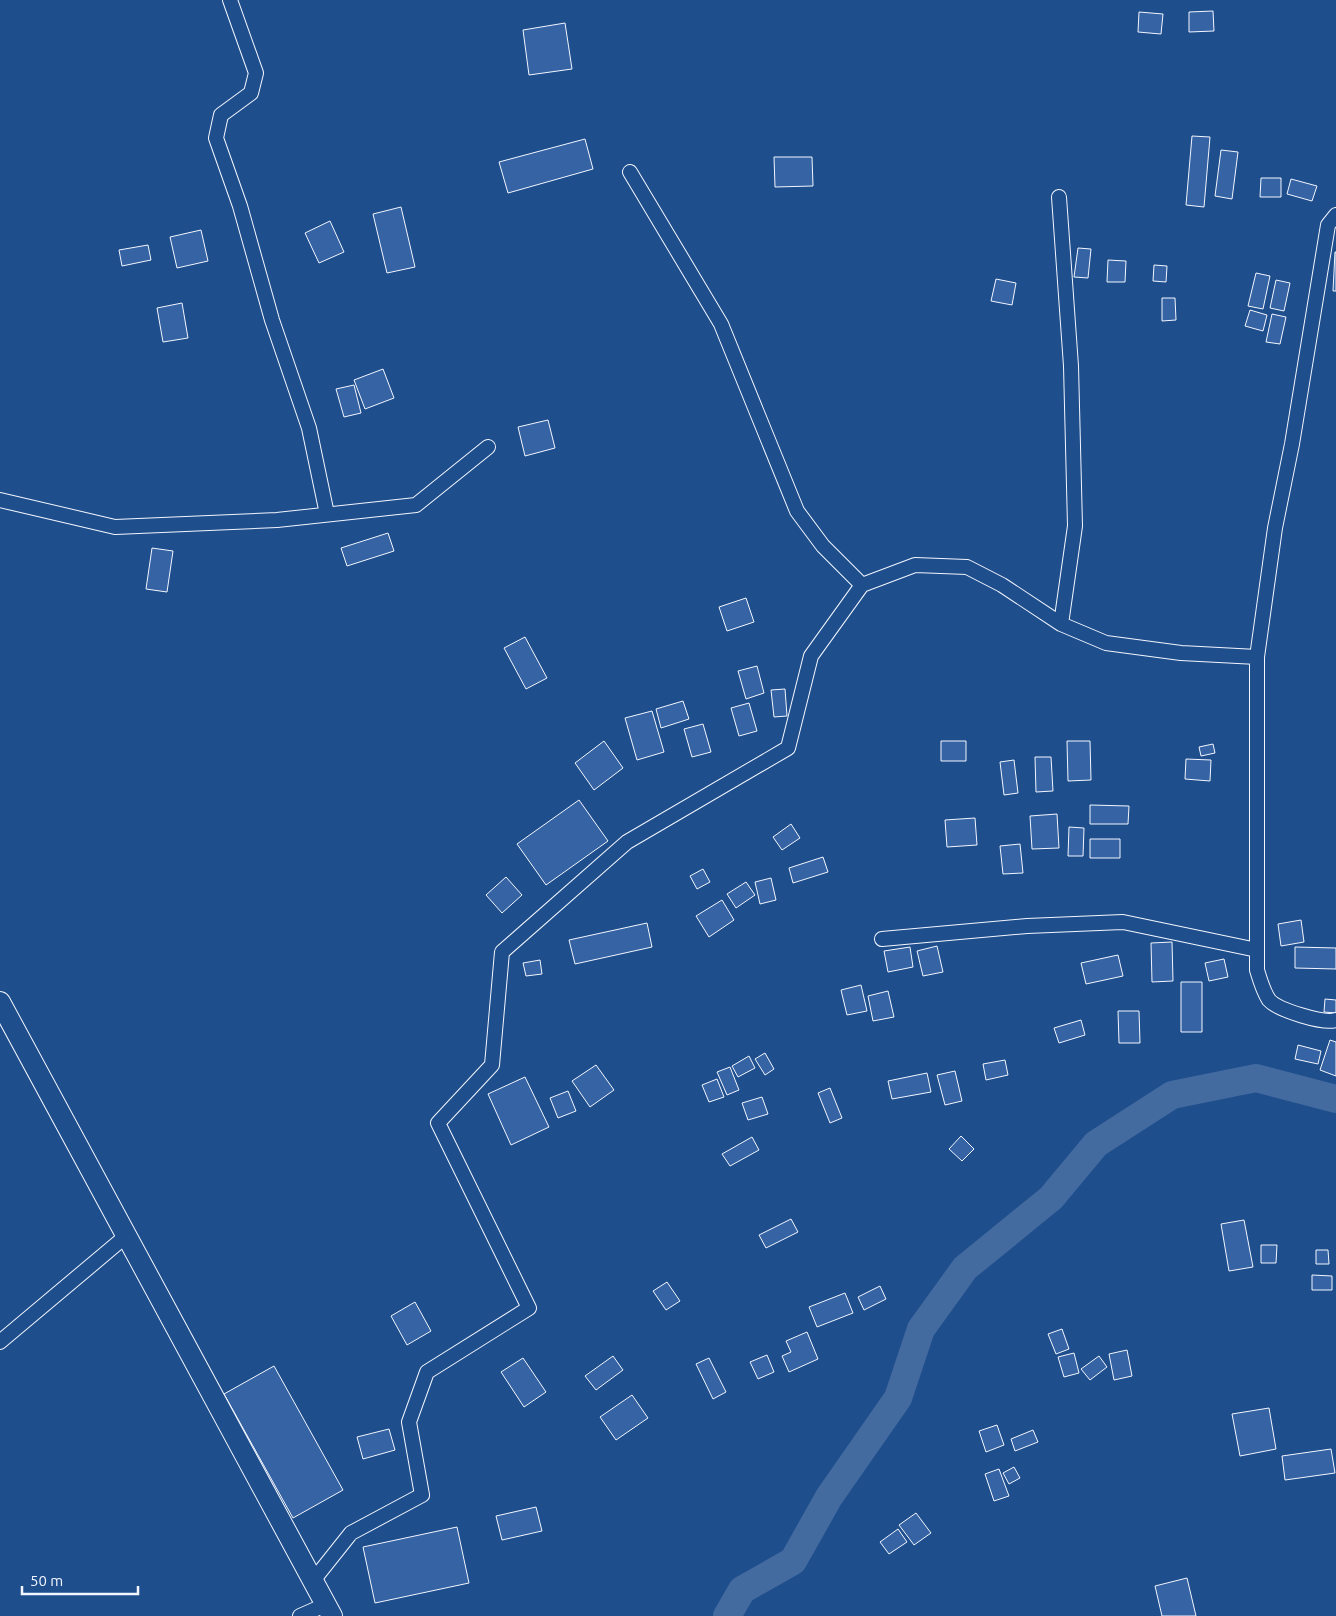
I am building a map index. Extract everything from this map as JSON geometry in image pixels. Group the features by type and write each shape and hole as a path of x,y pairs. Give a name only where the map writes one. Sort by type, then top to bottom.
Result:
{"street":[{"path":"230,0 256,73 252,93 222,115 216,138 240,206 272,320 308,428 327,514"},
{"path":"630,172 721,324 798,511 823,546 862,584"},
{"path":"1059,197 1071,366 1075,526 1061,624"},
{"path":"1336,215 1328,225 1292,444 1275,528 1257,657 1257,970 1270,1001 1282,1008 1306,1016 1336,1020"},
{"path":"0,500 115,527 277,520 416,504 488,447"},
{"path":"312,1582 351,1534 422,1495 409,1422 427,1372 529,1308 438,1123 492,1065 502,952 627,842 788,748 811,656 862,584 915,565 967,567 1002,585 1061,624 1106,642 1181,653 1257,657"},
{"path":"882,938 1028,926 1123,922 1257,950"},
{"path":"0,1002 328,1610 300,1616"},
{"path":"0,1342 126,1236"}],"building":[{"path":"1213,11 1214,31 1189,32 1189,12"},
{"path":"1139,12 1163,14 1161,34 1138,32"},
{"path":"565,23 572,69 529,75 523,30"},
{"path":"1192,136 1210,137 1204,207 1186,205"},
{"path":"585,139 593,169 508,193 499,162"},
{"path":"1221,150 1238,152 1232,199 1215,196"},
{"path":"774,157 812,157 813,186 775,187"},
{"path":"1261,178 1281,178 1281,197 1260,197"},
{"path":"1291,179 1317,186 1312,201 1287,194"},
{"path":"401,207 415,267 387,273 373,214"},
{"path":"330,221 344,252 319,263 305,233"},
{"path":"201,230 208,261 177,268 170,237"},
{"path":"148,245 151,260 122,266 119,250"},
{"path":"1078,248 1091,249 1088,278 1074,277"},
{"path":"1335,252 1336,291 1333,291"},
{"path":"1108,260 1126,261 1125,282 1107,282"},
{"path":"1154,265 1167,266 1166,282 1153,281"},
{"path":"1256,273 1270,276 1263,309 1248,306"},
{"path":"996,279 1016,283 1012,305 991,301"},
{"path":"1276,280 1290,283 1284,311 1270,308"},
{"path":"1162,298 1175,298 1176,320 1162,321"},
{"path":"182,303 188,338 163,342 157,308"},
{"path":"1250,310 1267,315 1263,331 1245,326"},
{"path":"1272,314 1286,317 1280,344 1266,342"},
{"path":"383,369 394,398 365,409 354,380"},
{"path":"354,385 361,413 344,417 336,389"},
{"path":"548,420 555,448 525,456 518,427"},
{"path":"388,533 394,551 347,566 341,548"},
{"path":"152,548 173,551 167,592 146,589"},
{"path":"746,598 754,622 727,631 719,607"},
{"path":"525,637 547,678 526,689 504,648"},
{"path":"757,666 764,693 746,699 738,671"},
{"path":"785,689 787,716 774,717 771,690"},
{"path":"683,701 689,719 661,728 656,709"},
{"path":"749,703 757,731 739,736 731,708"},
{"path":"652,711 664,752 637,760 625,718"},
{"path":"703,724 711,752 692,757 684,729"},
{"path":"604,741 623,768 594,790 575,763"},
{"path":"941,741 966,741 966,761 941,761"},
{"path":"1067,741 1090,741 1091,780 1068,781"},
{"path":"1213,744 1215,753 1201,756 1199,747"},
{"path":"1035,757 1051,757 1053,791 1036,792"},
{"path":"1186,759 1211,760 1210,781 1185,779"},
{"path":"1014,760 1018,793 1004,795 1000,762"},
{"path":"579,800 608,841 546,885 517,844"},
{"path":"1090,805 1129,806 1128,824 1090,824"},
{"path":"1057,814 1059,848 1032,849 1030,816"},
{"path":"975,818 977,845 947,847 945,820"},
{"path":"791,824 800,838 782,850 773,837"},
{"path":"1069,827 1084,828 1083,856 1068,856"},
{"path":"1090,839 1120,839 1120,858 1090,858"},
{"path":"1020,844 1023,873 1003,874 1000,846"},
{"path":"823,857 828,872 793,883 789,868"},
{"path":"703,869 710,882 697,889 690,876"},
{"path":"506,877 522,895 502,913 486,895"},
{"path":"771,878 776,900 760,904 755,882"},
{"path":"746,882 755,895 736,908 727,894"},
{"path":"722,900 734,920 709,937 696,916"},
{"path":"1301,920 1304,942 1281,946 1278,924"},
{"path":"647,923 652,947 575,964 569,940"},
{"path":"1172,942 1173,981 1152,982 1151,943"},
{"path":"937,946 943,972 923,976 917,951"},
{"path":"910,947 913,967 888,972 884,951"},
{"path":"1295,947 1336,948 1336,969 1295,968"},
{"path":"1118,955 1123,976 1086,984 1081,963"},
{"path":"1224,959 1228,977 1209,981 1205,963"},
{"path":"540,960 542,974 526,976 523,963"},
{"path":"1181,982 1202,982 1202,1032 1181,1032"},
{"path":"861,985 867,1011 847,1015 841,990"},
{"path":"888,991 894,1017 873,1021 868,996"},
{"path":"1325,999 1336,1000 1336,1013 1324,1012"},
{"path":"1118,1011 1139,1011 1140,1043 1119,1043"},
{"path":"1081,1020 1085,1035 1059,1043 1054,1028"},
{"path":"1330,1040 1336,1042 1336,1076 1320,1070"},
{"path":"1298,1045 1321,1051 1318,1064 1295,1059"},
{"path":"765,1053 774,1069 765,1075 755,1059"},
{"path":"749,1056 755,1068 738,1077 732,1066"},
{"path":"1005,1060 1008,1075 986,1080 983,1064"},
{"path":"596,1065 614,1090 590,1107 572,1081"},
{"path":"730,1067 739,1090 727,1095 717,1072"},
{"path":"955,1071 962,1101 945,1105 937,1075"},
{"path":"927,1073 931,1092 892,1099 888,1081"},
{"path":"525,1077 549,1127 511,1145 488,1094"},
{"path":"717,1079 724,1097 709,1102 702,1085"},
{"path":"830,1088 842,1118 830,1123 818,1093"},
{"path":"568,1091 576,1111 558,1118 550,1098"},
{"path":"762,1097 768,1114 748,1120 742,1103"},
{"path":"961,1136 974,1149 962,1161 949,1149"},
{"path":"752,1137 759,1150 730,1166 722,1154"},
{"path":"791,1219 798,1232 766,1248 759,1235"},
{"path":"1244,1220 1253,1267 1229,1271 1221,1224"},
{"path":"1261,1245 1277,1245 1276,1263 1261,1263"},
{"path":"1316,1250 1328,1250 1329,1264 1316,1264"},
{"path":"1312,1275 1332,1276 1332,1290 1312,1290"},
{"path":"667,1282 680,1301 666,1310 653,1291"},
{"path":"880,1286 886,1299 864,1310 858,1297"},
{"path":"845,1293 853,1313 817,1327 809,1307"},
{"path":"415,1302 431,1331 407,1345 391,1316"},
{"path":"1062,1329 1069,1349 1056,1354 1048,1334"},
{"path":"807,1332 818,1359 789,1372 782,1356 791,1352 786,1341"},
{"path":"1127,1350 1132,1376 1114,1380 1109,1354"},
{"path":"1074,1353 1079,1373 1064,1377 1058,1357"},
{"path":"767,1355 774,1372 758,1379 750,1362"},
{"path":"613,1356 623,1370 596,1390 585,1376"},
{"path":"1099,1356 1107,1367 1090,1380 1081,1369"},
{"path":"523,1358 546,1392 524,1407 501,1372"},
{"path":"709,1358 726,1392 713,1399 696,1364"},
{"path":"274,1366 343,1490 293,1518 224,1394"},
{"path":"632,1395 648,1418 616,1440 600,1417"},
{"path":"1269,1408 1276,1449 1240,1456 1232,1414"},
{"path":"997,1425 1004,1445 986,1452 979,1431"},
{"path":"389,1429 395,1450 363,1459 357,1437"},
{"path":"1033,1430 1038,1442 1015,1451 1011,1439"},
{"path":"1331,1449 1335,1473 1285,1480 1282,1456"},
{"path":"1014,1467 1020,1478 1009,1484 1003,1473"},
{"path":"999,1469 1009,1496 994,1501 985,1474"},
{"path":"536,1507 542,1531 502,1540 496,1516"},
{"path":"916,1513 931,1533 914,1545 899,1525"},
{"path":"457,1527 469,1583 375,1603 363,1547"},
{"path":"898,1529 907,1542 889,1554 880,1542"},
{"path":"1187,1578 1196,1616 1162,1616 1155,1586"}],"waterway":[{"path":"727,1616 742,1590 793,1561 829,1497 898,1398 921,1329 965,1268 1051,1198 1096,1144 1172,1095 1256,1078 1336,1099"}]}
